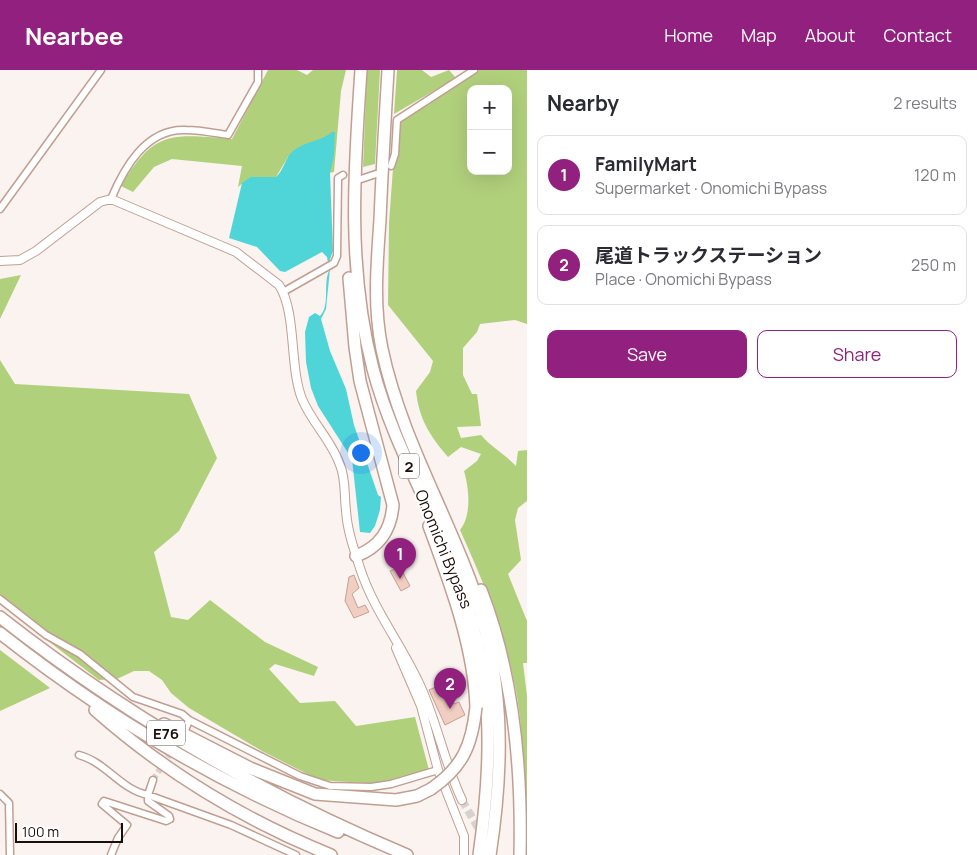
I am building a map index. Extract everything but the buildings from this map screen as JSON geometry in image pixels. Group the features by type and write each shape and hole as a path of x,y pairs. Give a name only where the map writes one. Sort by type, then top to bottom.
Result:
{"highway":[{"name":"Onomichi Bypass","path":"361,70 354,217 354,250 361,312 382,398 458,577 482,664 487,694 490,750 486,804 479,855"},
{"name":"Onomichi Bypass","path":"388,70 377,264 378,321 390,381 420,462 469,578 493,659 498,690 501,745 497,803 490,855"},
{"path":"356,556 374,548 381,541 390,524 394,505 364,397 351,313 350,218 358,105"},
{"path":"66,667 156,720 250,768 315,794 396,800 417,796 431,789 450,774 464,754 473,733 476,707 467,650 450,583 375,394 364,343 361,312"},
{"path":"420,462 476,577 492,617 510,689 517,779 520,855"},
{"name":"E76","path":"0,617 66,667 134,714 209,759 360,835 407,855"},
{"name":"E76","path":"0,633 58,677 127,725 225,781 299,816 395,855"},
{"path":"58,677 116,729 190,783 268,828 331,855"},
{"path":"512,855 517,779"}],"street":[{"path":"0,209 101,70"},
{"path":"111,199 120,176 135,154 151,140 184,130 228,135 258,82 258,70"},
{"path":"391,166 395,154 397,120 474,70"},
{"path":"361,178 376,174"},
{"path":"283,292 334,263 337,256 338,178 343,175"},
{"path":"0,261 20,260 36,251 100,202 111,199 236,252 260,269 283,292 297,382 310,414 342,468 348,526 356,556 367,586 388,628 420,684 437,728 448,769 462,800"},
{"path":"0,599 46,635 80,654 133,697 182,714 189,720 300,776 330,786 371,787 391,784 438,770"},
{"path":"388,628 421,706 432,740 438,770 464,836 464,855"},
{"path":"186,728 189,720"},
{"path":"79,754 89,757 137,793 148,795 231,825 296,855"},
{"path":"111,855 118,838 127,825 102,804 104,801 166,821 170,819 170,816 148,801 153,780"},
{"path":"0,794 9,803 10,855"}],"green space":[{"path":"268,70 297,70 307,75 313,70 346,70 341,91 334,172 329,173 288,157 276,177 250,177 238,187 242,166 172,159 154,167 133,192 121,186 144,154 155,145 166,140 194,136 232,139"},
{"path":"367,70 380,70 375,164 363,167"},
{"path":"397,70 422,70 431,77 449,70 456,78 394,114"},
{"path":"476,70 527,70 527,324 515,320 480,324 477,332 463,348 463,375 472,394 477,394 481,426 457,427 461,438 481,435 516,466 518,451 527,450 527,501 518,508 515,520 521,560 508,574 527,621 527,663 523,663 527,696 527,847 523,748 516,691 506,649 493,609 460,530 464,524 468,509 468,493 464,471 477,461 481,454 461,447 448,457 426,427 417,401 416,391 430,372 433,361 388,305 389,223 393,168 400,120 461,83"},
{"path":"21,275 0,319 0,279"},
{"path":"0,360 15,384 189,394 217,458 179,531 154,552 171,617 188,620 210,600 265,642 318,667 314,676 275,664 269,669 300,703 335,701 356,726 415,717 429,770 380,784 319,780 262,751 189,708 171,693 162,680 149,671 134,671 117,679 99,680 0,604"},
{"path":"0,650 50,688 0,711"}],"water":[{"path":"335,132 334,155 330,173 333,251 329,262 322,252 285,272 280,271 257,247 229,238 242,183 250,177 276,177 293,151"},
{"path":"330,269 326,309 321,319 330,351 346,389 354,425 378,495 381,497 380,510 375,526 370,533 360,532 352,459 318,406 311,388 306,362 305,332 309,317 315,313 320,316 325,306"}],"tunnel":[{"path":"153,780 180,738"},
{"path":"462,800 481,833"}],"place":[{"name":"FamilyMart","path":"400,579"},
{"name":"尾道トラックステーション","path":"450,709"}]}
